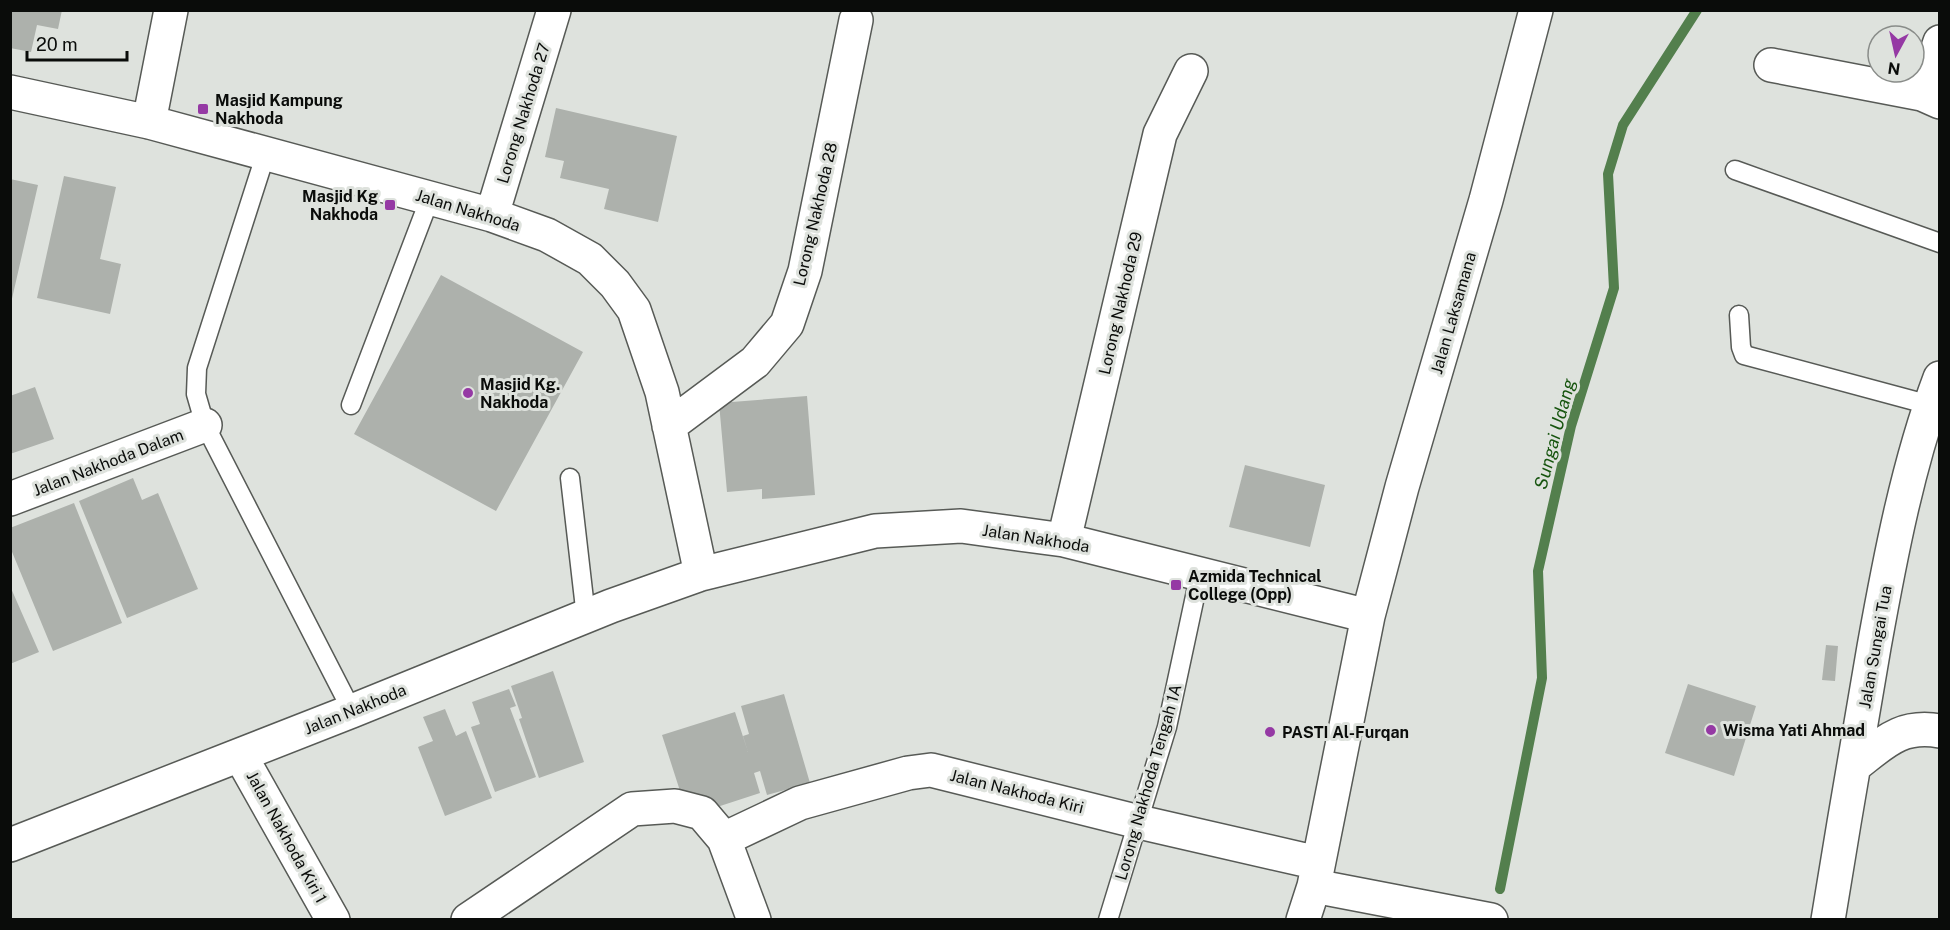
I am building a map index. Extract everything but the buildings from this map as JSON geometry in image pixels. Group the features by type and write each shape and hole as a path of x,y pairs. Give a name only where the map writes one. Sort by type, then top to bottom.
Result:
{"street":[{"path":"149,122 171,10"},
{"name":"Lorong Nakhoda 27","path":"492,215 554,10"},
{"name":"Jalan Laksamana","path":"1368,616 1402,487 1486,200 1536,10"},
{"name":"Lorong Nakhoda 28","path":"669,426 754,362 787,324 805,271 856,20"},
{"path":"1770,65 1931,98 1940,42"},
{"name":"Lorong Nakhoda 29","path":"1064,540 1160,135 1171,108 1191,71"},
{"name":"Jalan Nakhoda","path":"10,92 149,122 492,215 547,236 590,259 615,284 634,310 662,392 701,574"},
{"name":"Jalan Sungai Tua","path":"1828,920 1894,542 1935,392"},
{"name":"Jalan Nakhoda Dalam","path":"10,499 205,425"},
{"name":"Jalan Nakhoda","path":"10,845 352,711 611,606 701,574 875,531 961,526 1064,540 1368,616"},
{"path":"1303,920 1316,874 1368,616"},
{"path":"1854,766 1896,734 1922,728 1940,731"},
{"name":"Jalan Nakhoda Kiri 1","path":"240,755 333,920"},
{"name":"Jalan Nakhoda Kiri","path":"724,839 800,802 908,772 931,770 1139,822 1316,874 1491,920"},
{"path":"468,920 632,809 675,806 702,813 724,839 754,920"}],"lane":[{"path":"266,153 197,368 196,394 205,425 352,711"},
{"path":"1735,170 1940,243"},
{"path":"351,405 430,198"},
{"path":"1739,315 1740,347 1744,355 1935,392"},
{"path":"570,478 586,617"},
{"name":"Lorong Nakhoda Tengah 1A","path":"1108,920 1167,727 1200,573"}],"waterway":[{"name":"Sungai Udang","path":"1500,889 1542,678 1538,571 1571,426 1614,288 1608,174 1623,125 1697,10"}],"place":[{"name":"Masjid Kampung Nakhoda","path":"203,109"},
{"name":"Masjid Kg Nakhoda","path":"390,205"},
{"name":"Masjid Kg. Nakhoda","path":"468,393"},
{"name":"Azmida Technical College (Opp)","path":"1176,585"},
{"name":"Wisma Yati Ahmad","path":"1711,730"},
{"name":"PASTI Al-Furqan","path":"1270,732"}]}
